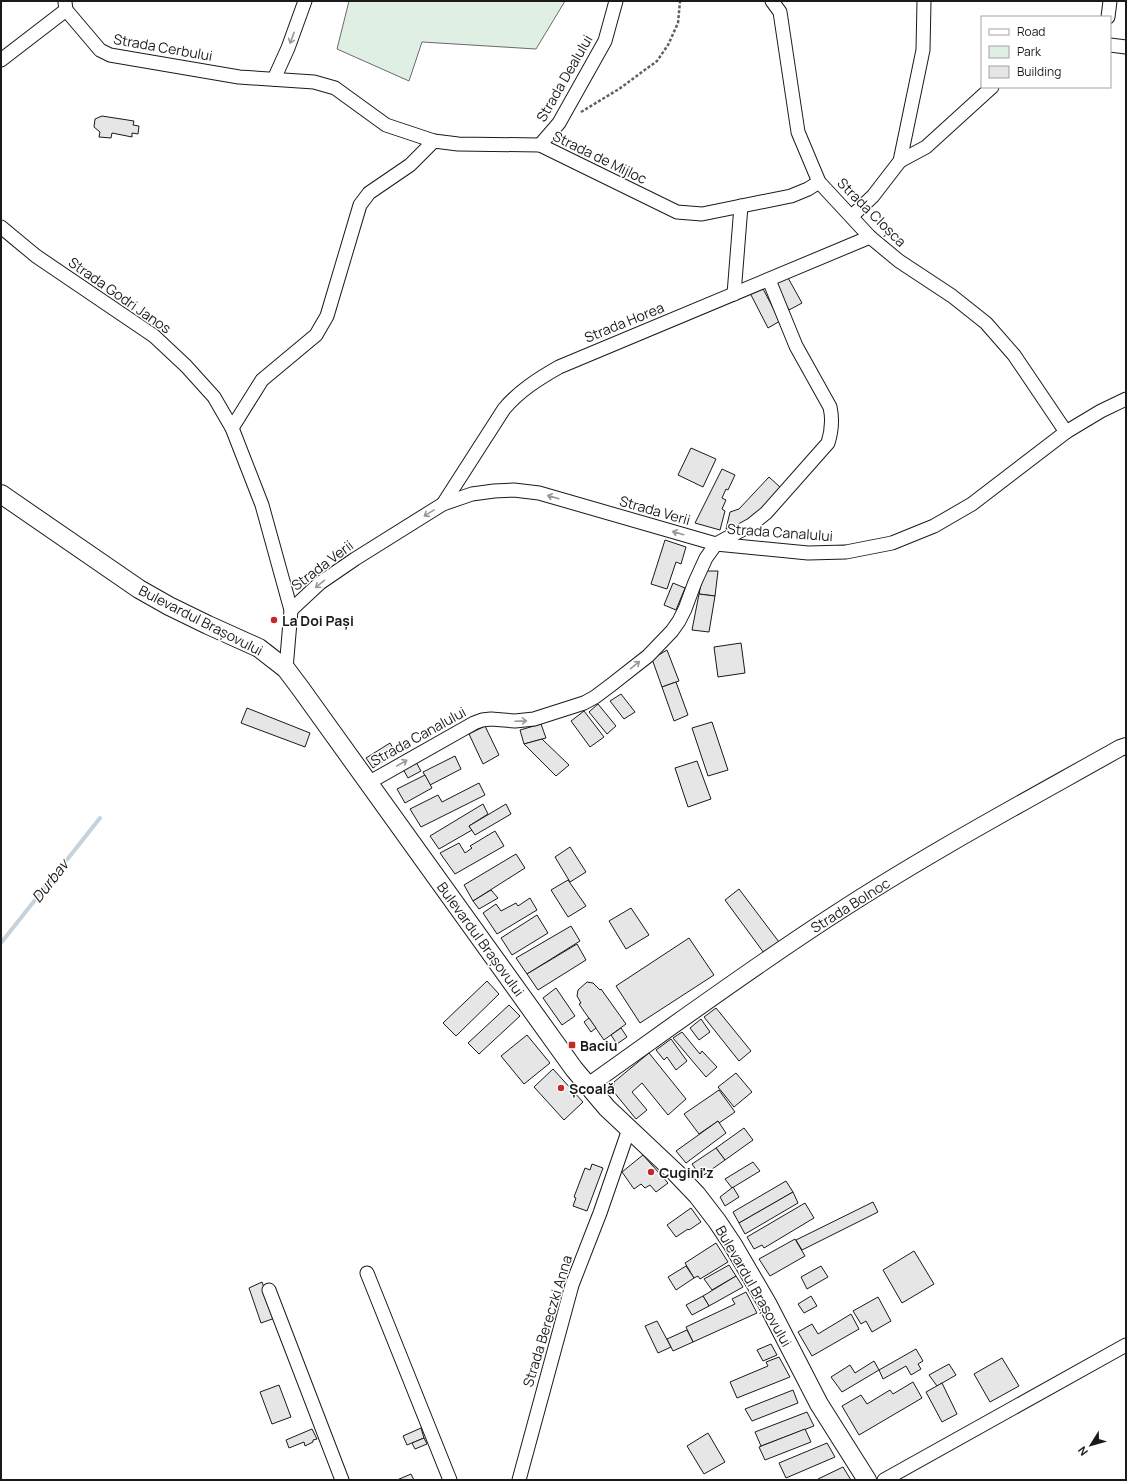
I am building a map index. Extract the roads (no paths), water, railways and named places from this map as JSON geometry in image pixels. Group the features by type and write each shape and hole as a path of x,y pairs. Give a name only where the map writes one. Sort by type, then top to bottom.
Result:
{"main road":[{"name":"Bulevardul Brașovului","path":"1,494 139,589 201,622 259,648 286,669 574,1069 607,1108 676,1172 697,1195 717,1221 733,1245 764,1299 819,1404 867,1480"}],"street":[{"path":"274,79 288,48 305,1"},
{"name":"Strada Dealului","path":"540,145 559,123 605,41 616,1"},
{"name":"Strada Cloșca","path":"772,1 780,12 798,132 819,182 870,237 898,261 952,296 986,323 1014,355 1066,432"},
{"path":"900,161 923,50 924,1"},
{"path":"1108,16 1110,1"},
{"path":"1,60 65,5"},
{"name":"Strada Cerbului","path":"65,5 100,50 110,55 239,77 314,82 336,88 386,125 434,141"},
{"path":"1111,45 1126,47"},
{"path":"852,216 873,196 900,161 926,147 991,88"},
{"path":"232,428 262,380 316,335 327,316 360,205 369,193 410,165 434,141"},
{"name":"Strada de Mijloc","path":"434,141 458,144 540,145 676,212 702,214 791,196 808,189 819,182"},
{"path":"734,294 741,206"},
{"name":"Strada Godri Janos","path":"1,227 36,256 154,336 186,366 214,397 232,428 262,506 291,610 286,669"},
{"name":"Strada Horea","path":"443,504 504,409 513,398 531,384 559,367 870,237"},
{"path":"716,544 751,525 766,513 828,443 832,430 830,407 796,346 769,280"},
{"name":"Strada Canalului","path":"368,782 482,720 491,719 515,721 534,719 571,708 595,697 648,656 672,631 685,609 706,558 716,544 816,553 846,552 892,543 934,526 972,504 1066,432 1101,411 1126,399"},
{"name":"Strada Verii","path":"291,610 320,583 355,559 443,504 472,494 514,490 539,493 716,544"},
{"name":"Strada Bolnoc","path":"588,1086 778,952 835,914 916,864 1126,746"},
{"name":"Strada Bereczki Anna","path":"519,1480 572,1285 600,1213 629,1129"},
{"path":"367,1273 450,1480"},
{"path":"269,1290 342,1480"},
{"path":"884,1480 1126,1345"}],"waterway":[{"name":"Durbav","path":"1,943 100,818"}],"place":[{"name":"La Doi Pași","path":"274,620"},
{"name":"Baciu","path":"572,1045"},
{"name":"Școală","path":"561,1088"},
{"name":"Cugini'z","path":"651,1172"}]}
